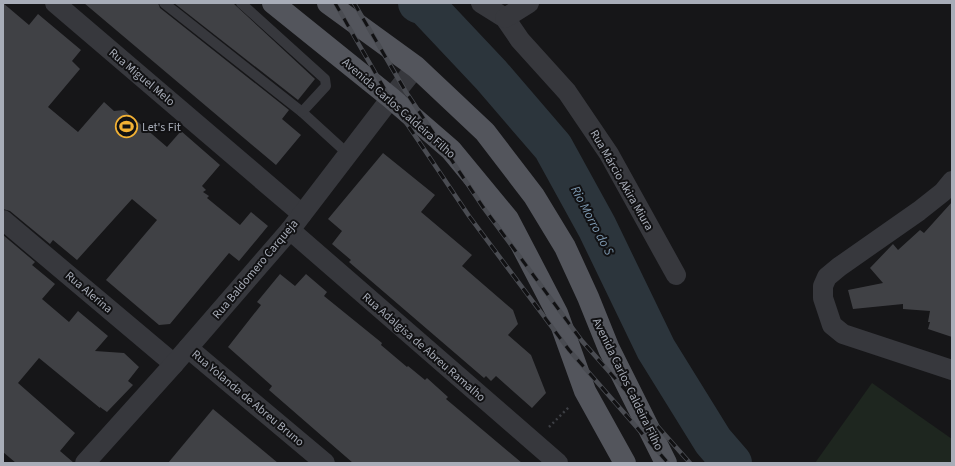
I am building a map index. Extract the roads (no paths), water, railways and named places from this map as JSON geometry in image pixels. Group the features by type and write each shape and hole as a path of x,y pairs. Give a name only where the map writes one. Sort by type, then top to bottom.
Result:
{"main road":[{"name":"Avenida Carlos Caldeira Filho","path":"272,3 391,98 451,150 508,219 556,313 585,391 625,463"},
{"name":"Avenida Carlos Caldeira Filho","path":"328,3 416,67 485,132 534,196 565,247 588,297 609,349 666,463"}],"street":[{"name":"Rua Márcio Akira Miura","path":"481,3 505,18 520,40 567,92 609,154 676,275"},
{"path":"505,18 529,3"},
{"name":"Rua Miguel Melo","path":"63,6 302,214"},
{"name":"Rua Baldomero Carqueja","path":"85,463 174,364 290,230 416,67"},
{"path":"952,181 943,192 919,211 839,267 827,277 823,286 823,298 832,325 843,334 952,370"},
{"name":"Rua Alerina","path":"3,220 174,364"},
{"name":"Rua Adalgisa de Abreu Ramalho","path":"290,230 558,463"},
{"name":"Rua Yolanda de Abreu Bruno","path":"188,348 325,463"}],"lane":[{"path":"164,3 302,112 348,154"},
{"path":"241,3 325,79 326,86 302,112"}],"waterway":[{"name":"Rio Morro do S","path":"418,3 426,6 491,75 553,147 597,227 656,349 713,441 732,463"}],"railway":[{"path":"335,3 391,100 469,216 569,350 668,463"},
{"path":"354,3 406,92 483,207 582,341 690,463"}],"place":[{"name":"Let's Fit","path":"127,127"}]}
